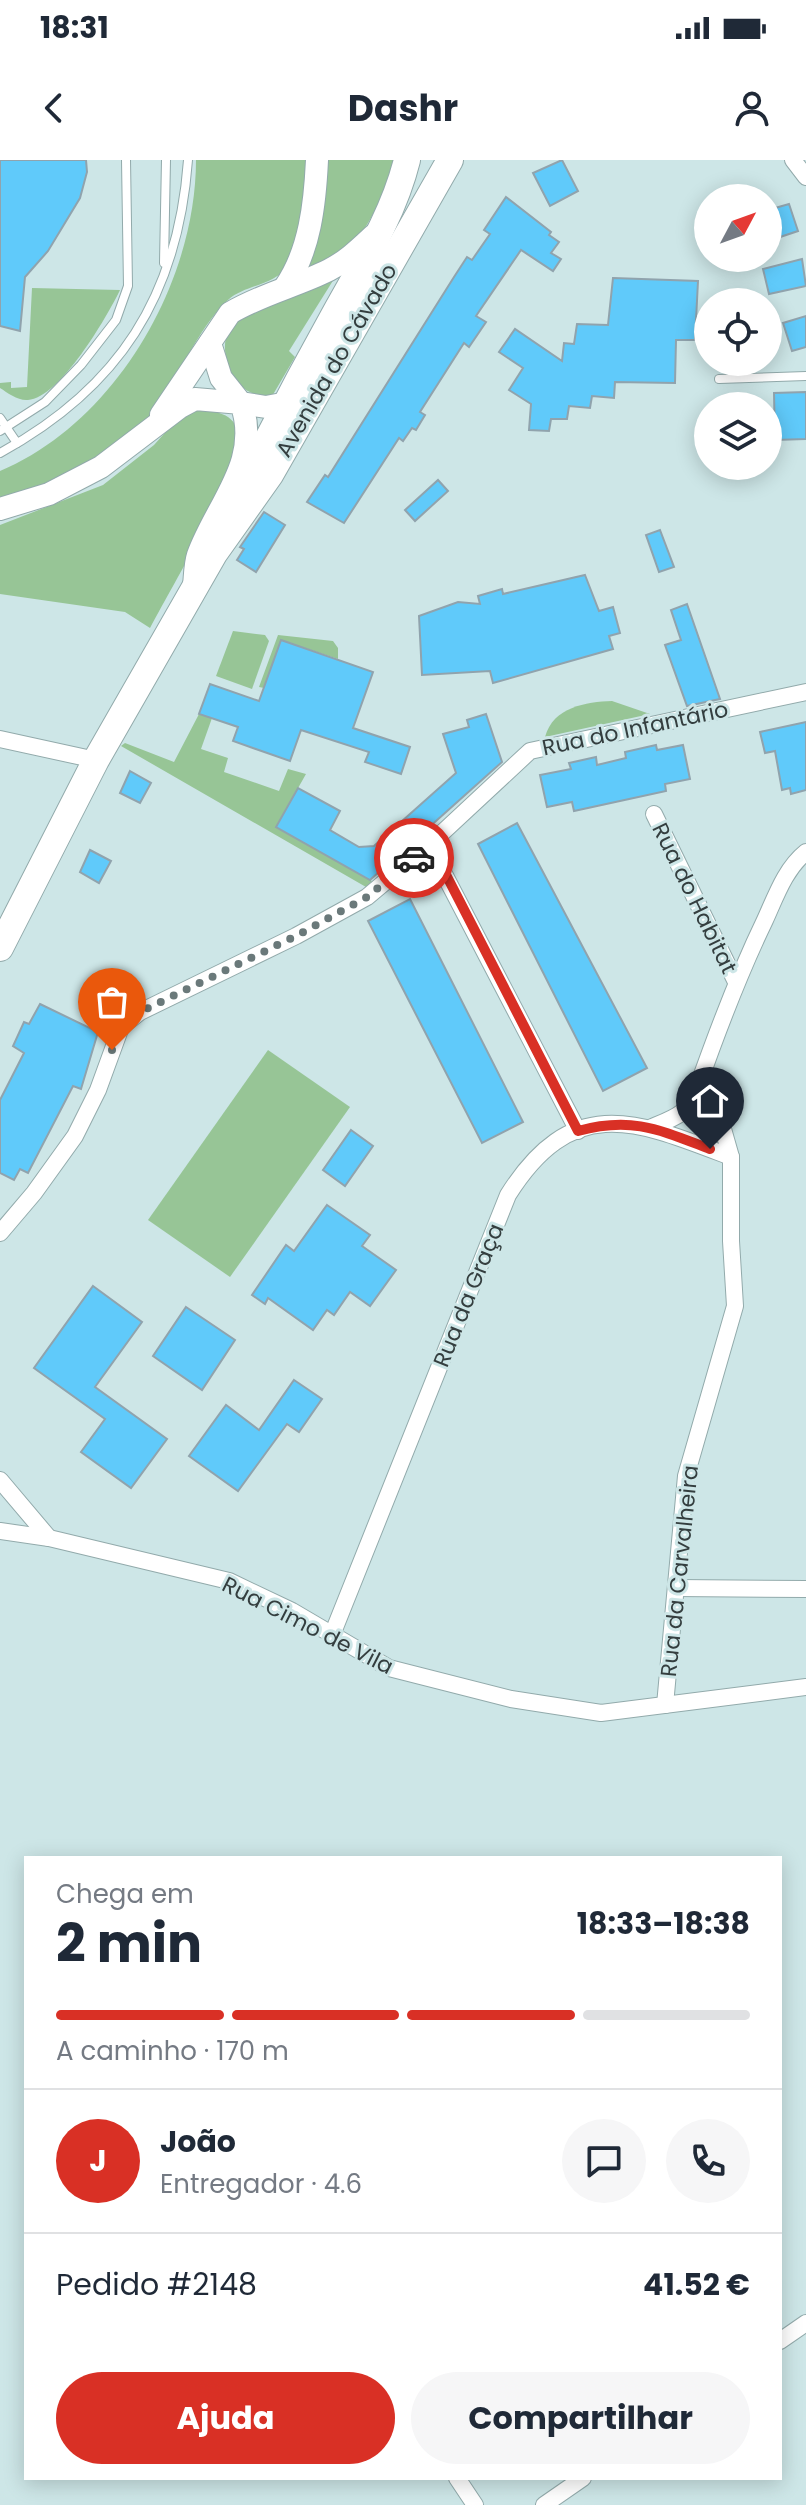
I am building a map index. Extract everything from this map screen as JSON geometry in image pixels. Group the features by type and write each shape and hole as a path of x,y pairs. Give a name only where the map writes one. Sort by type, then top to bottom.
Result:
{"main road":[{"name":"Avenida do Cávado","path":"214,554 283,406 399,194 407,160"},
{"name":"Avenida do Cávado","path":"0,948 96,760 193,590 214,554 270,475 450,160"}],"street":[{"path":"285,287 302,256 311,219 317,160"},
{"path":"793,160 806,177"},
{"path":"152,430 230,313 329,270 353,255 382,227"},
{"path":"193,590 197,557 245,461 246,417 241,403 221,378 210,343"},
{"path":"0,509 49,494 101,467 195,399 283,406 321,388"},
{"name":"Rua do Infantário","path":"0,1233 34,1193 75,1136 98,1090 121,1027 140,1012 296,936 367,897 429,845 530,751 806,692"},
{"path":"0,739 96,760"},
{"name":"Rua do Habitat","path":"654,814 736,982"},
{"path":"429,845 578,1131"},
{"path":"652,1127 677,1118 690,1107 736,982 781,884 796,860 806,852"},
{"name":"Rua da Carvalheira","path":"665,1705 686,1476 735,1306 731,1157 723,1129 698,1086"},
{"name":"Rua da Graça","path":"332,1635 508,1195 521,1173 544,1149 578,1131 606,1123 652,1127 731,1157"},
{"path":"0,1480 49,1538"},
{"name":"Rua Cimo de Vila","path":"0,1531 49,1538 229,1581 389,1668 511,1699 601,1713 806,1687"},
{"path":"676,1588 806,1589"},
{"path":"782,2340 806,2323"},
{"path":"458,2480 475,2505"},
{"path":"544,2505 580,2480"}],"lane":[{"path":"3,430 45,402 81,365 116,320 128,286 126,160"},
{"path":"163,278 166,160"},
{"path":"0,453 75,405 110,369 152,309 182,211 188,160"},
{"path":"719,379 806,376"},
{"path":"0,418 3,430 17,443"}],"green space":[{"path":"196,160 306,160 300,226 289,263 277,277 228,300 197,339 153,413 122,443 62,476 0,499 0,471 41,449 79,419 113,384 141,344 164,300 182,254 192,207"},
{"path":"326,160 395,160 381,201 356,243 308,272"},
{"path":"334,279 289,351 295,357 271,398 257,395 240,385 232,374 225,354 227,334 234,322 259,307"},
{"path":"32,288 120,290 94,336 68,371 41,396 24,400 0,388 0,383 11,382 11,388 27,387"},
{"path":"195,409 222,414 233,422 238,435 236,452 217,502 150,628 125,612 0,594 0,525 103,485 154,445 181,415"},
{"path":"233,631 265,635 269,641 252,689 216,676"},
{"path":"278,635 333,641 338,648 338,659 281,640 264,688 259,687"},
{"path":"612,701 650,714 545,737 555,719 572,708"},
{"path":"199,714 212,718 201,749 228,758 224,772 279,791 288,769 306,774 276,827 372,881 366,887 121,746 125,743 174,762"},
{"path":"268,1050 350,1107 230,1277 148,1220"}],"building":[{"path":"0,160 86,160 87,172 80,198 48,251 25,277 20,331 0,326"},
{"path":"562,160 578,191 550,206 533,173"},
{"path":"506,197 551,232 549,235 559,242 551,253 561,259 553,271 521,250 476,316 486,322 469,347 464,343 420,412 425,415 416,430 412,428 403,441 399,438 344,523 307,502 325,475 328,477 467,257 472,260 490,234 484,230"},
{"path":"789,204 798,231 782,236 782,206"},
{"path":"802,259 806,286 782,291 782,288 768,288 764,272 782,272 782,264"},
{"path":"613,278 698,281 698,288 694,288 694,340 676,340 675,383 615,382 614,398 592,396 590,408 569,406 567,419 551,419 549,431 529,430 531,404 509,390 523,368 499,352 515,329 562,361 564,343 574,344 577,324 608,325"},
{"path":"806,316 806,347 792,351 783,323"},
{"path":"806,392 806,439 782,440 782,393"},
{"path":"438,480 448,491 415,521 405,510"},
{"path":"264,512 285,525 256,572 237,560 244,549 240,547"},
{"path":"660,530 674,567 659,572 646,535"},
{"path":"585,575 599,611 613,607 620,633 609,636 613,649 493,683 490,671 422,675 419,616 458,602 480,604 478,596 502,589 503,594"},
{"path":"687,604 720,699 687,706 665,645 681,640 671,610"},
{"path":"281,640 373,672 353,728 410,747 401,774 365,762 369,752 301,730 290,761 233,741 238,727 199,714 210,684 259,701"},
{"path":"486,714 502,762 370,880 276,827 298,788 340,811 330,830 359,847 374,846 456,773 443,734 469,727 467,720"},
{"path":"806,722 806,790 791,794 790,788 782,790 775,751 765,753 760,732"},
{"path":"656,745 657,750 683,745 690,779 665,784 666,791 574,811 572,802 547,807 540,775 571,769 569,763 596,757 597,765 626,758 625,752"},
{"path":"130,771 151,783 140,803 120,793"},
{"path":"517,823 647,1068 603,1091 478,844"},
{"path":"90,850 111,861 99,883 80,872"},
{"path":"410,899 523,1122 482,1143 368,921"},
{"path":"40,1004 98,1032 81,1089 73,1086 28,1173 20,1169 14,1180 0,1173 0,1100 24,1053 13,1046 24,1022 29,1024"},
{"path":"351,1130 373,1146 345,1186 323,1170"},
{"path":"327,1205 370,1235 362,1246 396,1270 370,1306 350,1292 334,1315 327,1310 313,1330 268,1298 265,1304 252,1295 286,1245 294,1251"},
{"path":"93,1286 142,1322 95,1387 167,1439 131,1488 81,1452 105,1419 34,1368"},
{"path":"186,1307 235,1340 202,1390 153,1356"},
{"path":"294,1380 322,1399 299,1432 287,1424 238,1491 189,1456 226,1405 259,1430"}],"way so far":[{"path":"112,1050 121,1027 140,1012 296,936 367,897 414,858"}],"route":[{"path":"414,858 429,845 578,1131 606,1123 628,1123 652,1127 710,1149"}]}
